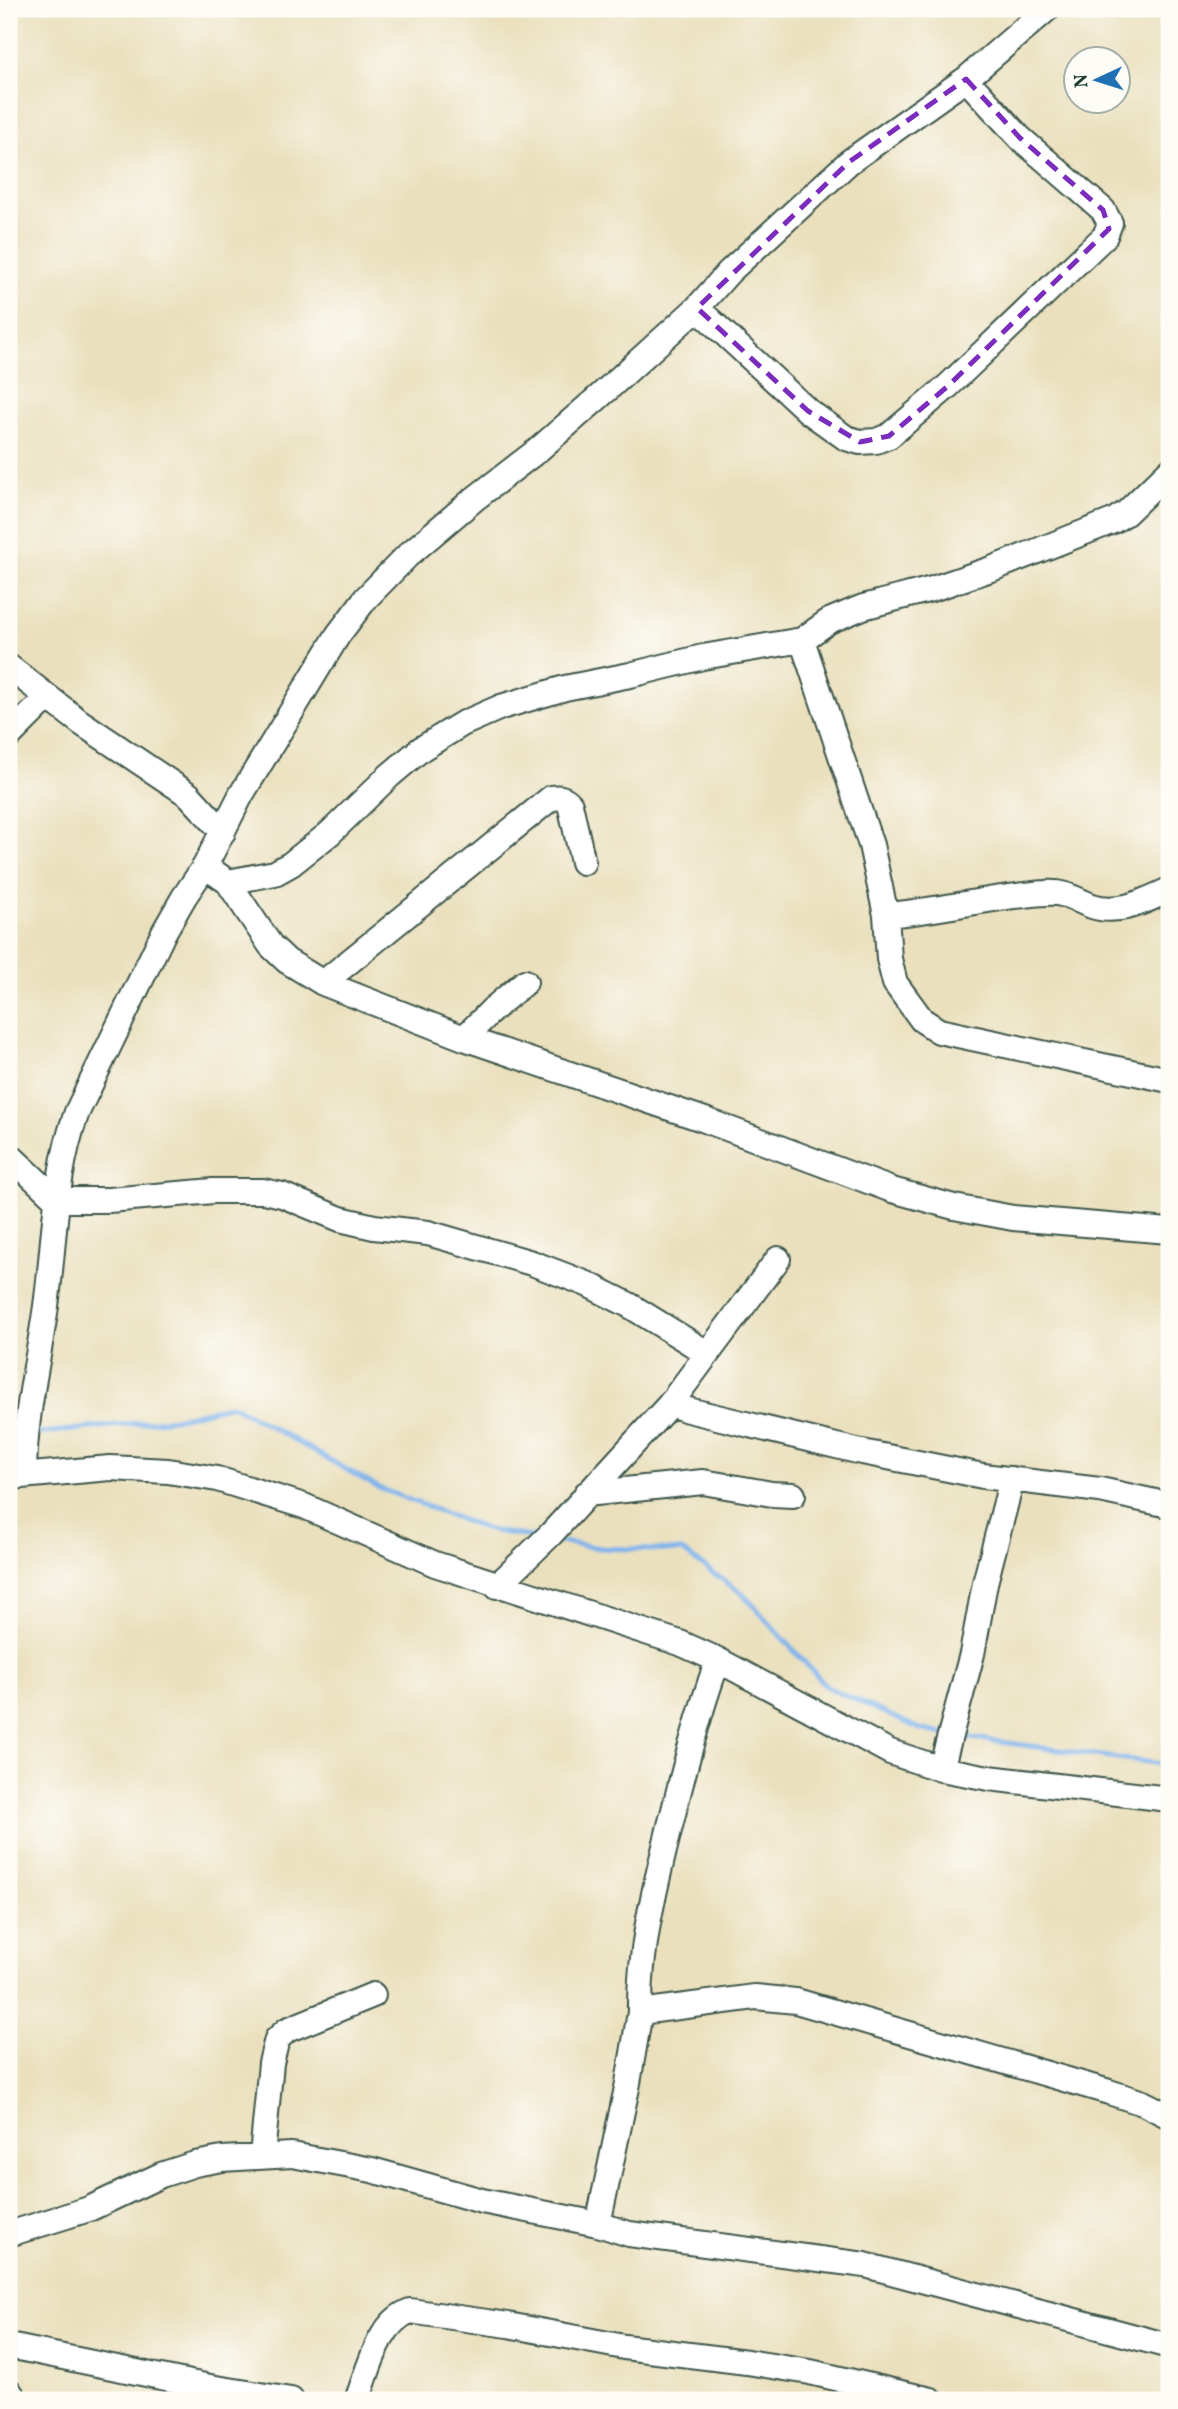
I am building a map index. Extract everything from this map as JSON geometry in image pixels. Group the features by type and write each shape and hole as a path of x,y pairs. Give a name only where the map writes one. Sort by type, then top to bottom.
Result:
{"street":[{"path":"1047,9 966,79 849,162 729,272 696,308 538,450 472,500 408,555 366,598 338,635 241,795 205,866 164,932 77,1112 61,1167 54,1246 38,1366 27,1417 24,1447 16,1476 110,1468 167,1471 217,1479 304,1506 435,1564 680,1643 718,1660 890,1752 941,1769 989,1778 1169,1799"},
{"path":"696,308 808,411 846,438 860,442 876,441 890,436 939,395 1105,236 1110,223 1103,210 1020,138 966,79"},
{"path":"228,882 275,873 291,864 330,833 421,749 462,724 501,707 565,688 703,657 802,640 829,621 863,607 945,585 1113,521 1139,502 1169,471"},
{"path":"802,640 871,845 886,915 889,959 895,983 922,1020 939,1031 1169,1080"},
{"path":"9,667 47,698 189,795 223,832"},
{"path":"9,736 47,698"},
{"path":"323,983 551,798 566,799 570,804 583,862"},
{"path":"205,866 228,882 271,946 287,961 323,983 464,1038 705,1120 892,1190 954,1207 1013,1218 1169,1231"},
{"path":"886,915 1049,892 1073,896 1090,905 1107,909 1124,908 1169,890"},
{"path":"464,1038 525,982"},
{"path":"9,1155 57,1200 109,1200 213,1191 263,1191 282,1195 340,1219 374,1227 428,1233 532,1263 587,1284 629,1305 707,1353"},
{"path":"498,1586 551,1534 670,1404 778,1259"},
{"path":"670,1404 858,1451 1012,1479 1100,1490 1169,1505"},
{"path":"941,1769 972,1654 985,1583 1012,1479"},
{"path":"586,1494 703,1482 793,1495"},
{"path":"598,2224 628,2083 640,2012 642,1954 657,1880 699,1712 718,1660"},
{"path":"262,2156 271,2063 277,2039 287,2031 373,1994"},
{"path":"640,2012 755,1997 796,2001 1109,2092 1143,2103 1169,2116"},
{"path":"9,2234 89,2209 160,2175 195,2164 222,2159 292,2155 372,2170 482,2201 598,2224 629,2234 865,2264 1169,2346"},
{"path":"357,2400 388,2326 398,2315 410,2311 508,2325 624,2347 810,2372 932,2400"},
{"path":"9,2346 210,2387 290,2400"},
{"path":"9,2391 15,2400"}],"highlighted area":[{"path":"966,79 1020,138 1103,210 1109,229 948,386 889,436 860,442 808,411 697,308 849,162"}],"waterway":[{"path":"34,1434 174,1419 232,1405 379,1488 488,1530 537,1538"},
{"path":"9,1436 21,1435"},
{"path":"554,1541 601,1548 682,1551 743,1594 827,1687 920,1729 944,1734"},
{"path":"957,1736 1169,1765"}]}
